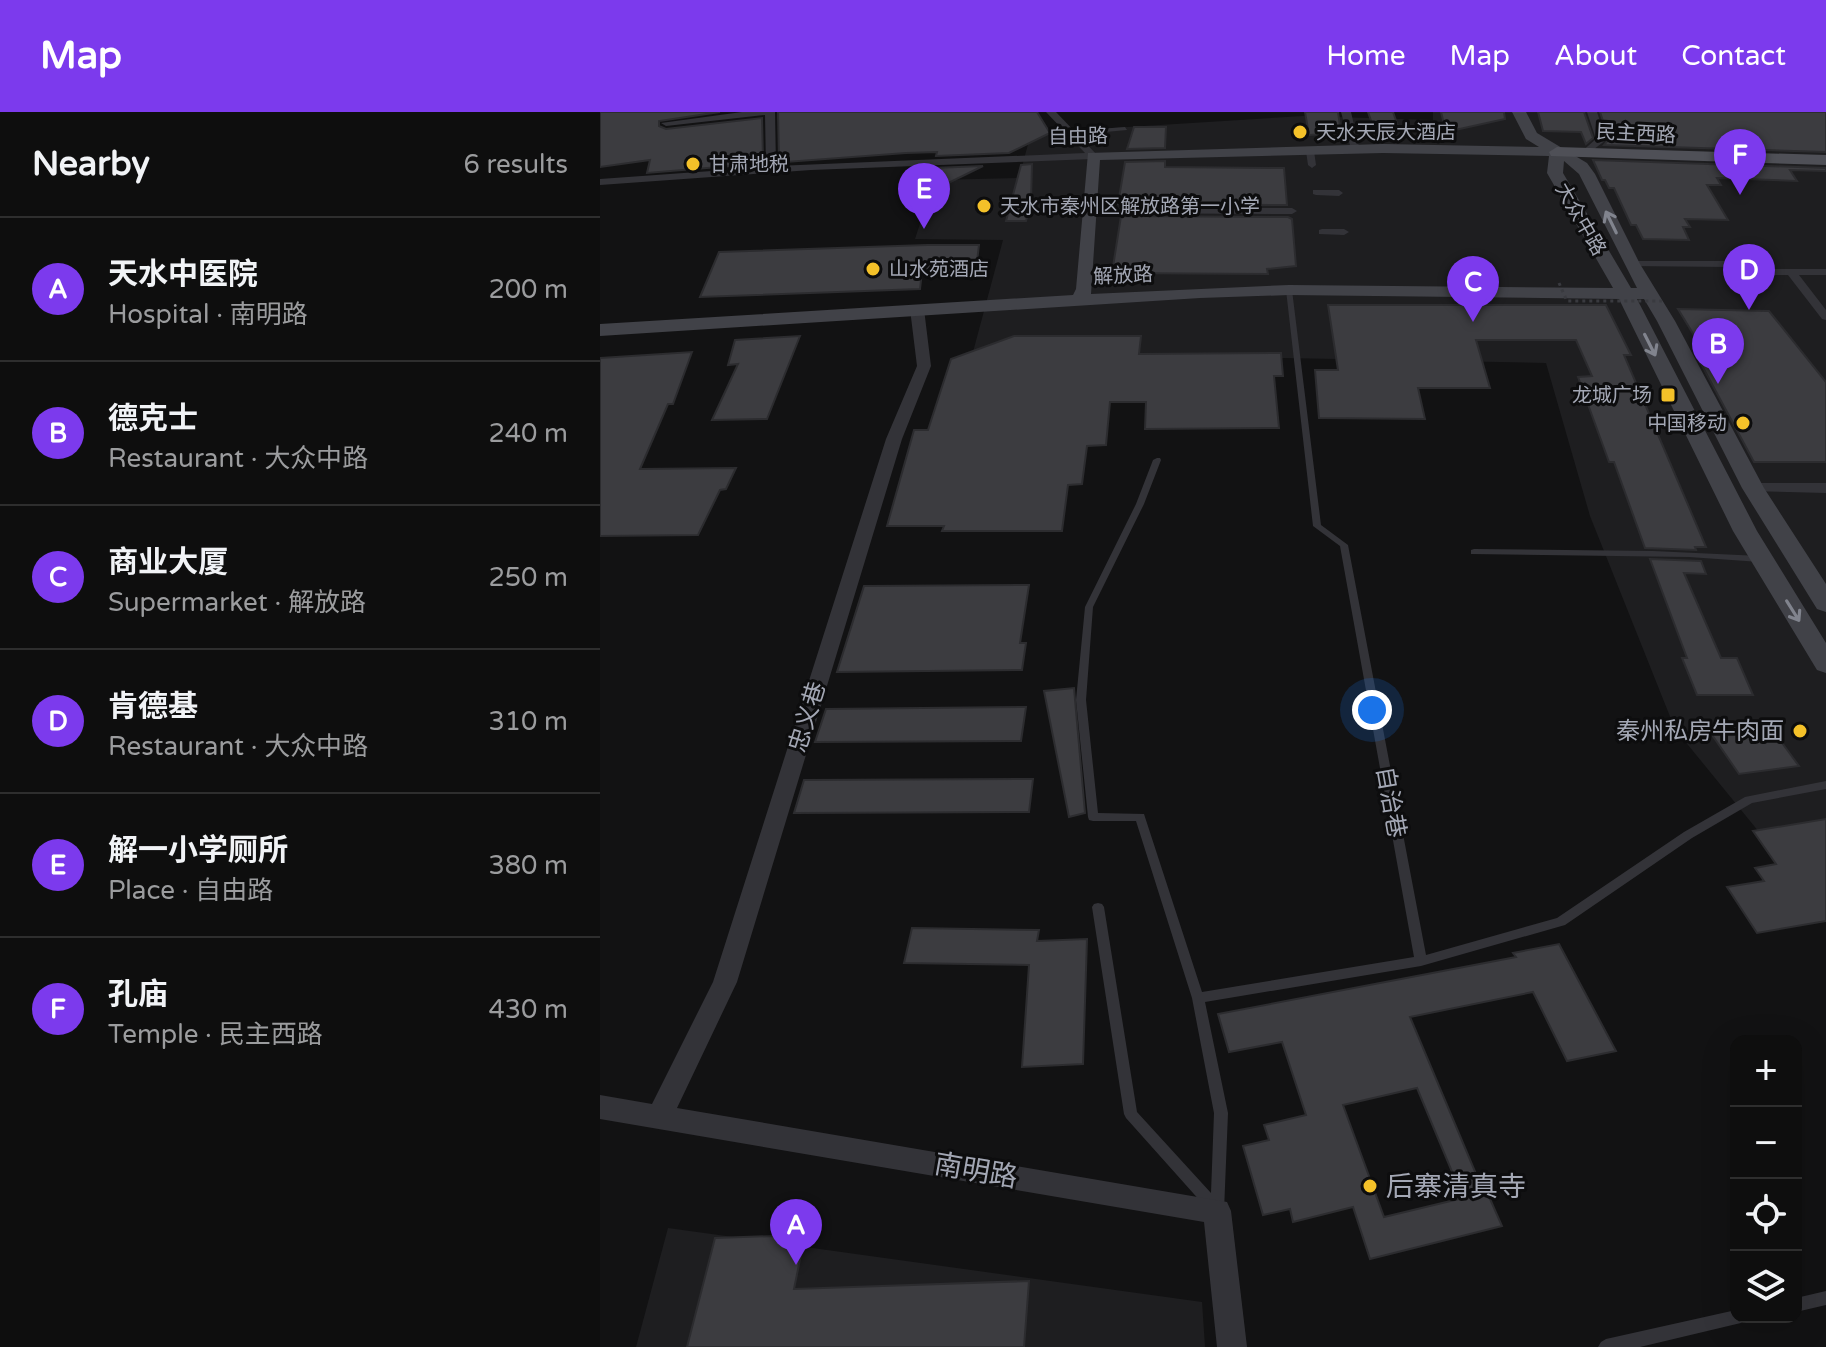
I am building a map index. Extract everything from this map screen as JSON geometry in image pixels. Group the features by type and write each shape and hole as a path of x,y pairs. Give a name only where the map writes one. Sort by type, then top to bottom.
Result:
{"main road":[{"path":"1519,112 1531,136 1557,152"},
{"name":"自由路","path":"1093,156 1311,158 1356,149 1480,148 1557,152"},
{"name":"民主西路","path":"1557,152 1826,158"},
{"name":"大众中路","path":"1826,604 1753,488 1656,298 1631,264 1587,174 1582,166 1557,152 1555,173 1625,294 1760,559 1826,664"},
{"path":"1080,299 1085,289 1093,156"},
{"name":"解放路","path":"600,330 1080,299 1289,290 1625,294 1656,298"}],"street":[{"path":"666,123 770,112 771,170"},
{"path":"1051,112 1093,156"},
{"path":"1346,112 1356,149"},
{"path":"1585,153 1601,140 1592,112"},
{"name":"自由路","path":"600,182 771,170 1093,156"},
{"path":"1316,192 1339,193"},
{"path":"1092,210 1292,211"},
{"path":"1322,232 1344,232"},
{"path":"1631,264 1732,264 1737,272 1826,272"},
{"path":"1791,272 1826,317"},
{"name":"忠义巷","path":"659,1117 725,982 894,439 924,366 917,309"},
{"path":"1753,488 1826,488"},
{"name":"南明路","path":"600,1107 1217,1211"},
{"path":"1217,1211 1232,1347"}],"lane":[{"path":"1073,133 1125,129"},
{"name":"自治巷","path":"1289,290 1317,526 1344,545 1421,961"},
{"path":"1157,460 1140,504 1089,607 1081,700 1093,817 1140,817 1198,998 1221,1113 1217,1211"},
{"path":"1474,552 1705,554 1760,559"},
{"path":"1198,998 1421,961 1561,922 1688,835 1749,800 1826,785"},
{"path":"1098,907 1131,1114 1217,1211"},
{"path":"1802,1304 1826,1298"},
{"path":"1606,1347 1730,1319"}],"path":[{"path":"1559,283 1567,301 1656,298"}],"shaded area":[{"path":"1433,112 1640,112 1826,137 1826,914 1675,729 1590,516 1546,363 973,352 1003,240 915,239 934,180 1019,178 1031,133 1303,116 1433,120"},
{"path":"668,1228 1202,1302 1205,1347 636,1347"}],"building":[{"path":"600,112 720,112 659,121 659,126 666,129 762,118 763,160 647,173 650,160 600,167"},
{"path":"778,112 1037,112 1050,133 1009,153 936,156 937,152 906,153 786,162 786,158 779,159"},
{"path":"1305,112 1338,112 1341,133 1309,135"},
{"path":"1368,112 1393,112 1400,132 1375,132"},
{"path":"1441,112 1504,112 1505,119 1446,132"},
{"path":"1538,112 1584,112 1593,138 1586,144 1581,132 1543,131"},
{"path":"1600,112 1826,112 1826,152 1604,145 1609,139"},
{"path":"1134,127 1166,127 1165,148 1127,149"},
{"path":"1593,160 1826,168 1826,171 1790,170 1797,181 1717,178 1721,185 1707,185 1728,220 1685,219 1690,227 1683,227 1689,240 1643,239 1636,225 1631,225 1614,188 1609,188 1602,180"},
{"path":"1165,161 1165,167 1284,168 1287,205 1118,204 1125,162"},
{"path":"1032,164 1031,201 1026,221 1006,221 1021,165"},
{"path":"983,166 928,193 933,168"},
{"path":"1121,216 1288,217 1292,219 1296,266 1267,269 1268,274 1112,273"},
{"path":"979,245 976,270 922,272 920,289 700,297 719,252"},
{"path":"1328,305 1606,305 1631,355 1624,355 1706,547 1695,547 1696,550 1645,548 1614,462 1609,462 1578,377 1592,376 1576,340 1476,340 1490,388 1418,388 1425,419 1319,418 1315,370 1338,370"},
{"path":"1678,309 1769,311 1826,382 1826,462 1754,462 1699,360 1709,360"},
{"path":"800,336 767,419 712,420 738,364 728,365 735,340"},
{"path":"1014,336 1141,336 1139,354 1281,353 1283,376 1274,376 1279,428 1145,429 1146,402 1110,402 1106,445 1087,446 1082,484 1068,485 1062,531 942,531 944,526 887,526 914,430 928,430 951,359"},
{"path":"692,352 673,404 668,404 640,469 736,468 726,489 720,490 698,535 600,536 600,358"},
{"path":"1650,559 1701,561 1706,574 1684,573 1721,658 1737,658 1753,695 1697,695 1682,658 1687,658"},
{"path":"1029,585 1020,643 1026,643 1022,670 837,672 864,586"},
{"path":"1074,688 1085,813 1069,817 1044,691"},
{"path":"1026,707 1021,741 815,742 826,709"},
{"path":"1766,721 1799,766 1739,774 1708,729"},
{"path":"1033,779 1029,812 794,813 804,780"},
{"path":"1826,819 1826,921 1757,933 1727,887 1764,881 1755,868 1776,864 1753,831"},
{"path":"912,928 1039,930 1037,941 1087,939 1083,1064 1022,1067 1029,965 904,963"},
{"path":"1559,944 1616,1051 1567,1061 1533,992 1410,1017 1484,1193 1487,1192 1502,1226 1370,1259 1353,1207 1293,1222 1290,1209 1263,1215 1243,1146 1269,1140 1264,1125 1306,1115 1282,1042 1229,1052 1218,1014 1516,957 1513,953","holes":["1417,1088 1463,1198 1384,1217 1343,1105"]},
{"path":"805,1235 794,1289 1029,1281 1024,1347 687,1347 715,1238"}],"place":[{"name":"天水天辰大酒店","path":"1300,132"},
{"name":"甘肃地税","path":"693,164"},
{"name":"孔庙","path":"1740,195"},
{"name":"天水市秦州区解放路第一小学","path":"984,206"},
{"name":"解一小学厕所","path":"924,229"},
{"name":"山水苑酒店","path":"873,269"},
{"name":"肯德基","path":"1749,310"},
{"name":"商业大厦","path":"1473,322"},
{"name":"德克士","path":"1718,384"},
{"name":"龙城广场","path":"1668,395"},
{"name":"中国移动","path":"1743,423"},
{"name":"秦州私房牛肉面","path":"1800,731"},
{"name":"后寨清真寺","path":"1370,1186"},
{"name":"天水中医院","path":"796,1265"}]}
